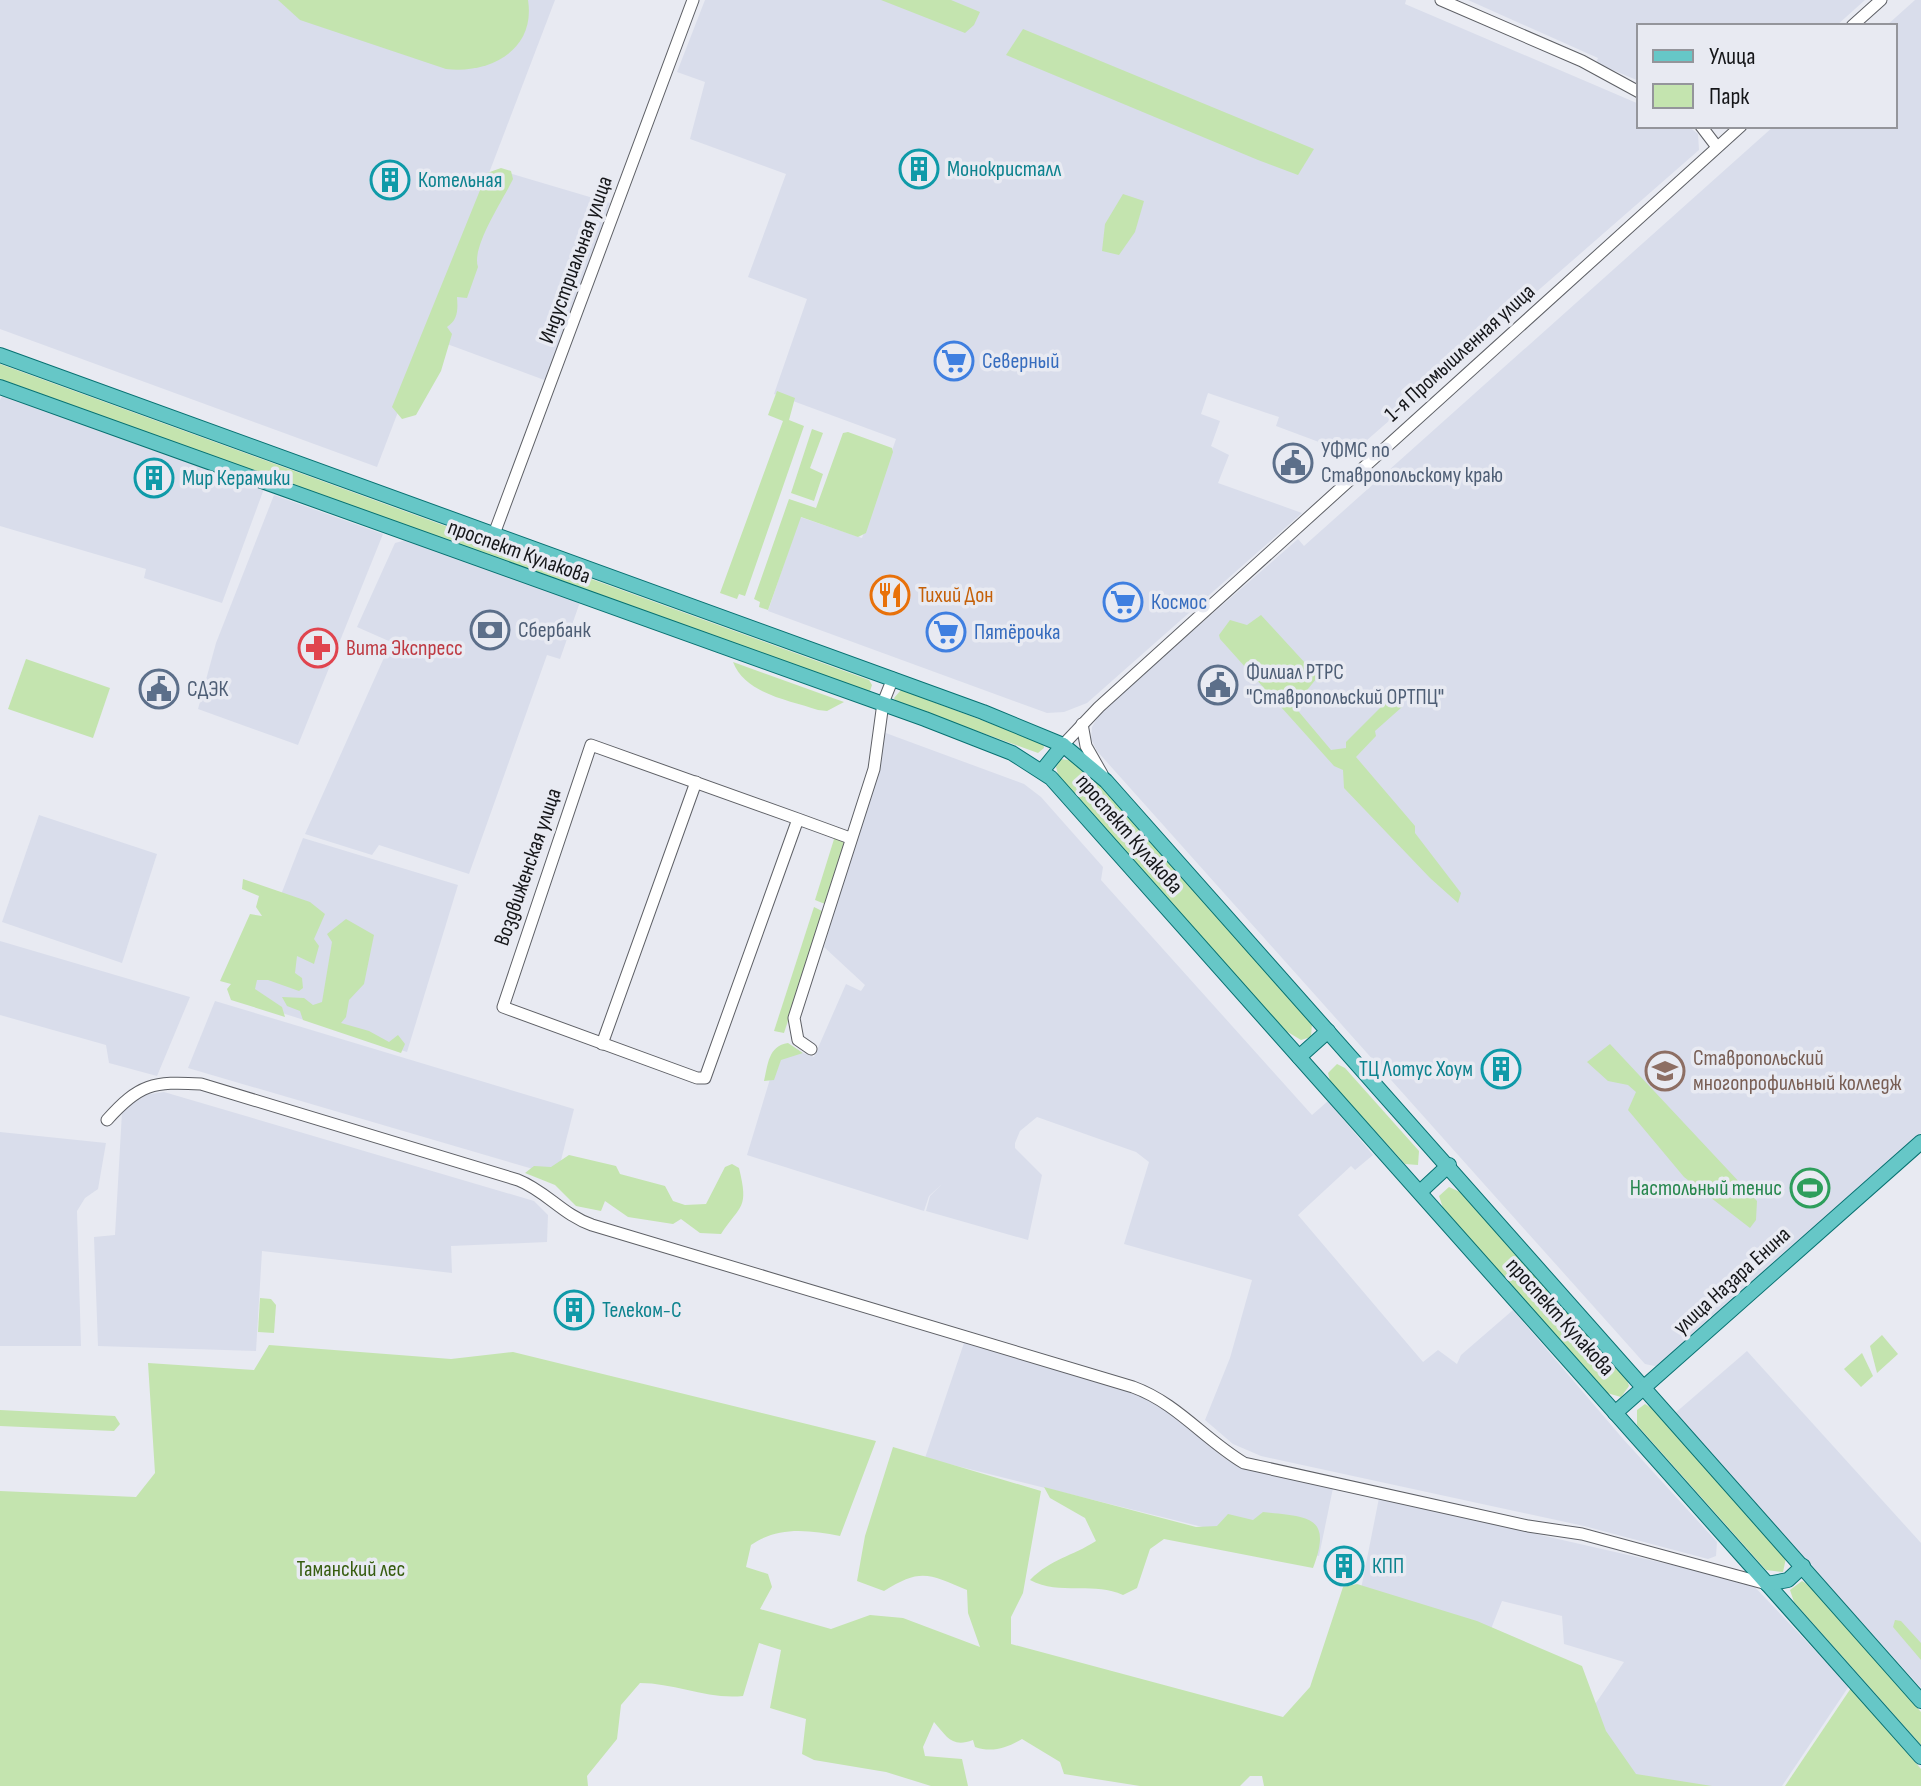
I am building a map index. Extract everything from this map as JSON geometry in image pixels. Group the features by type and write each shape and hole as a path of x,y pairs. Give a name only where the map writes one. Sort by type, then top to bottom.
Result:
{"main road":[{"name":"проспект Кулакова","path":"0,355 893,678 1063,745 1106,781 1921,1701"},
{"name":"проспект Кулакова","path":"0,387 707,644 883,703 1005,750 1042,771 1921,1757"},
{"path":"1042,771 1063,745"},
{"path":"1299,1057 1328,1031"},
{"name":"улица Назара Енина","path":"1615,1413 1921,1142"},
{"path":"1420,1192 1449,1165"},
{"path":"1767,1584 1788,1580 1803,1566"}],"street":[{"name":"Индустриальная улица","path":"494,534 693,0"},
{"path":"1441,0 1582,61 1637,91"},
{"path":"1854,24 1881,0"},
{"path":"1703,128 1717,147"},
{"name":"1-я Промышленная улица","path":"1063,745 1099,707 1739,128"},
{"path":"811,1049 798,1040 794,1018 874,769 883,703 893,678"},
{"path":"1086,746 1088,731 1099,707"},
{"path":"1044,736 1077,728 1106,781"},
{"name":"Воздвиженская улица","path":"798,819 705,1078 697,1078 503,1007 591,745 696,782 798,819 850,838"},
{"path":"602,1044 696,782"},
{"path":"107,1120 143,1087 176,1082 201,1084 518,1180 538,1188 570,1216 592,1225 1133,1387 1172,1405 1221,1449 1244,1463 1528,1526 1582,1534 1767,1584"}],"shaded area":[{"path":"0,0 555,0 377,467 0,329"},
{"path":"705,0 1406,0 1405,4 1637,103 1637,128 1690,128 1698,134 1699,150 1351,454 1276,426 1279,417 1208,393 1201,414 1220,421 1211,446 1229,455 1218,483 1302,513 1087,703 1064,712 1047,713 768,611 800,517 862,538 896,439 774,394 807,299 748,277 786,174 690,139 705,82 677,72"},
{"path":"1468,0 1865,0 1838,24 1637,24 1637,80 1596,63 1598,58"},
{"path":"1915,0 1921,0 1921,1133 1659,1367 1645,1364 1097,751 1091,739 1092,727 1102,710 1298,539 1304,546 1772,128 1897,128 1897,24 1888,24"},
{"path":"502,171 610,203 547,381 439,341"},
{"path":"4,393 265,486 222,603 144,578 146,569 0,526 0,400"},
{"path":"274,495 383,534 298,745 198,709 216,643"},
{"path":"406,540 580,602 560,659 547,655 469,874 379,845 372,855 305,834 391,642 357,627 395,543"},
{"path":"883,732 1024,784 1041,797 1103,867 1101,880 1312,1115 1328,1101 1373,1155 1355,1170 1351,1166 1298,1215 1423,1362 1438,1350 1457,1364 1461,1355 1513,1310 1624,1440 1717,1542 1716,1556 1708,1559 1584,1526 1261,1456 1233,1444 1205,1420 1230,1358 1252,1280 1124,1244 1149,1162 1136,1152 1037,1117 1020,1131 1015,1143 1015,1148 1042,1175 1028,1240 926,1211 930,1196 942,1184 929,1196 924,1211 747,1155 777,1056 790,1048 814,1057 846,984 861,991 865,985 824,947 875,771"},
{"path":"39,815 157,854 122,963 2,922"},
{"path":"303,838 458,885 407,1052 240,1000"},
{"path":"0,941 190,997 157,1076 109,1063 106,1045 0,1015"},
{"path":"215,1001 574,1109 557,1176 188,1068"},
{"path":"164,1092 534,1201 548,1215 547,1242 451,1246 452,1273 262,1251 256,1351 98,1346 94,1237 115,1235 122,1112 144,1095"},
{"path":"0,1132 106,1143 98,1189 85,1198 77,1211 81,1346 0,1346"},
{"path":"964,1343 1137,1392 1165,1406 1223,1457 1273,1475 1333,1488 1319,1556 925,1458"},
{"path":"1747,1351 1921,1543 1921,1688 1674,1414"},
{"path":"1379,1498 1751,1583 1849,1686 1782,1786 1620,1786 1574,1735 1624,1662 1564,1644 1562,1616 1502,1601 1491,1629 1360,1594"}],"green space":[{"path":"278,0 528,0 529,18 525,33 506,56 478,68 446,69 300,20"},
{"path":"881,0 951,0 980,12 974,25 965,33"},
{"path":"1023,29 1314,149 1298,175 1258,160 1006,55"},
{"path":"501,168 511,171 513,179 483,236 477,258 478,267 467,298 457,297 456,314 447,327 452,334 441,371 416,415 402,419 392,407 487,173"},
{"path":"1123,194 1144,201 1135,232 1119,255 1102,251 1105,224"},
{"path":"0,364 869,680 872,685 870,691 864,693 0,379"},
{"path":"777,391 795,398 789,420 804,426 745,596 739,594 737,599 720,593 783,421 768,415"},
{"path":"812,429 823,433 810,468 823,474 814,501 791,493"},
{"path":"848,432 892,448 893,452 866,533 858,537 801,517 768,610 759,607 760,602 754,599 789,499 816,508 843,433"},
{"path":"1261,615 1306,664 1319,665 1321,673 1294,706 1331,750 1346,748 1346,742 1391,697 1402,707 1375,731 1376,736 1356,757 1415,826 1415,833 1461,893 1458,903 1344,788 1343,770 1334,766 1220,639 1219,635 1230,620 1247,625"},
{"path":"26,659 110,688 93,738 8,709"},
{"path":"733,662 844,702 827,711 782,699 747,682"},
{"path":"901,690 1043,743 1044,748 1038,753 896,702 894,698"},
{"path":"1061,759 1075,761 1102,788 1312,1023 1311,1037 1301,1040 1286,1031 1059,778 1056,767"},
{"path":"835,836 845,840 825,904 815,900"},
{"path":"243,879 310,902 325,914 314,939 319,946 314,964 297,956 295,973 302,978 303,988 299,991 268,980 257,980 255,989 282,1007 285,1017 231,1000 227,989 231,984 220,981 250,914 262,916 256,907 259,896 242,889"},
{"path":"814,907 824,912 784,1033 774,1031"},
{"path":"346,919 374,935 364,984 349,1000 346,1017 341,1023 369,1031 389,1042 398,1035 405,1044 401,1053 303,1020 300,1011 287,1006 282,997 304,998 313,1005 322,1002 332,942 327,934"},
{"path":"788,1043 803,1053 781,1060 774,1080 764,1081 773,1052"},
{"path":"1610,1044 1757,1201 1756,1220 1750,1228 1684,1177 1628,1110 1636,1092 1628,1085 1608,1081 1587,1062"},
{"path":"1337,1064 1345,1068 1419,1151 1418,1165 1405,1164 1330,1081 1328,1073"},
{"path":"569,1155 616,1166 620,1174 665,1186 673,1201 685,1205 706,1204 725,1167 732,1164 739,1168 743,1199 721,1234 700,1233 681,1219 673,1224 628,1217 605,1201 601,1211 576,1206 555,1185 525,1173 534,1166 551,1167"},
{"path":"1449,1187 1460,1192 1627,1380 1629,1386 1621,1397 1607,1393 1443,1208 1439,1196"},
{"path":"260,1298 271,1299 276,1305 274,1333 258,1332"},
{"path":"1882,1335 1898,1354 1877,1373 1870,1346"},
{"name":"Таманский лес","path":"269,1345 451,1359 513,1352 876,1441 840,1536 805,1531 783,1532 751,1545 746,1567 768,1574 772,1587 760,1609 831,1629 870,1615 903,1618 980,1647 968,1613 967,1590 925,1576 907,1579 884,1591 857,1581 865,1536 893,1447 1041,1491 1023,1593 1011,1617 1011,1644 1283,1717 1310,1687 1343,1587 1357,1584 1477,1621 1582,1666 1606,1731 1636,1774 1712,1786 1264,1786 1262,1776 1250,1776 1240,1786 1140,1786 1064,1774 1060,1762 1022,1739 993,1749 975,1747 973,1740 955,1742 934,1722 923,1747 925,1756 962,1759 968,1786 931,1786 886,1772 814,1760 802,1754 806,1719 770,1708 781,1650 759,1643 743,1696 717,1696 640,1683 621,1705 617,1739 587,1776 588,1786 0,1786 0,1491 136,1497 155,1473 148,1363 254,1370"},
{"path":"1862,1353 1873,1376 1861,1387 1844,1369"},
{"path":"1645,1404 1653,1409 1786,1558 1783,1572 1766,1570 1637,1425 1637,1410"},
{"path":"0,1410 115,1416 120,1424 114,1431 0,1426"},
{"path":"1044,1487 1196,1527 1217,1526 1228,1514 1253,1520 1263,1512 1293,1515 1312,1522 1318,1528 1318,1551 1313,1568 1164,1539 1150,1549 1137,1588 1123,1595 1100,1589 1042,1585 1030,1580 1054,1562 1096,1541 1085,1518 1050,1498"},
{"path":"1802,1581 1810,1586 1921,1712 1921,1745 1794,1602 1790,1590"},
{"path":"1895,1620 1901,1621 1921,1643 1921,1660 1893,1627"},
{"path":"1851,1688 1921,1769 1921,1786 1785,1786"}],"place":[{"name":"Монокристалл","path":"919,169"},
{"name":"Котельная","path":"390,180"},
{"name":"Северный","path":"954,361"},
{"name":"УФМС по Ставропольскому краю","path":"1293,463"},
{"name":"Мир Керамики","path":"154,478"},
{"name":"Тихий Дон","path":"890,595"},
{"name":"Космос","path":"1123,602"},
{"name":"Сбербанк","path":"490,630"},
{"name":"Пятёрочка","path":"946,632"},
{"name":"Вита Экспресс","path":"318,648"},
{"name":"Филиал РТРС \"Ставропольский ОРТПЦ\"","path":"1218,685"},
{"name":"СДЭК","path":"159,689"},
{"name":"ТЦ Лотус Хоум","path":"1501,1069"},
{"name":"Ставропольский многопрофильный колледж","path":"1665,1071"},
{"name":"Настольный тенис","path":"1810,1188"},
{"name":"Телеком-С","path":"574,1310"},
{"name":"КПП","path":"1344,1566"}]}
